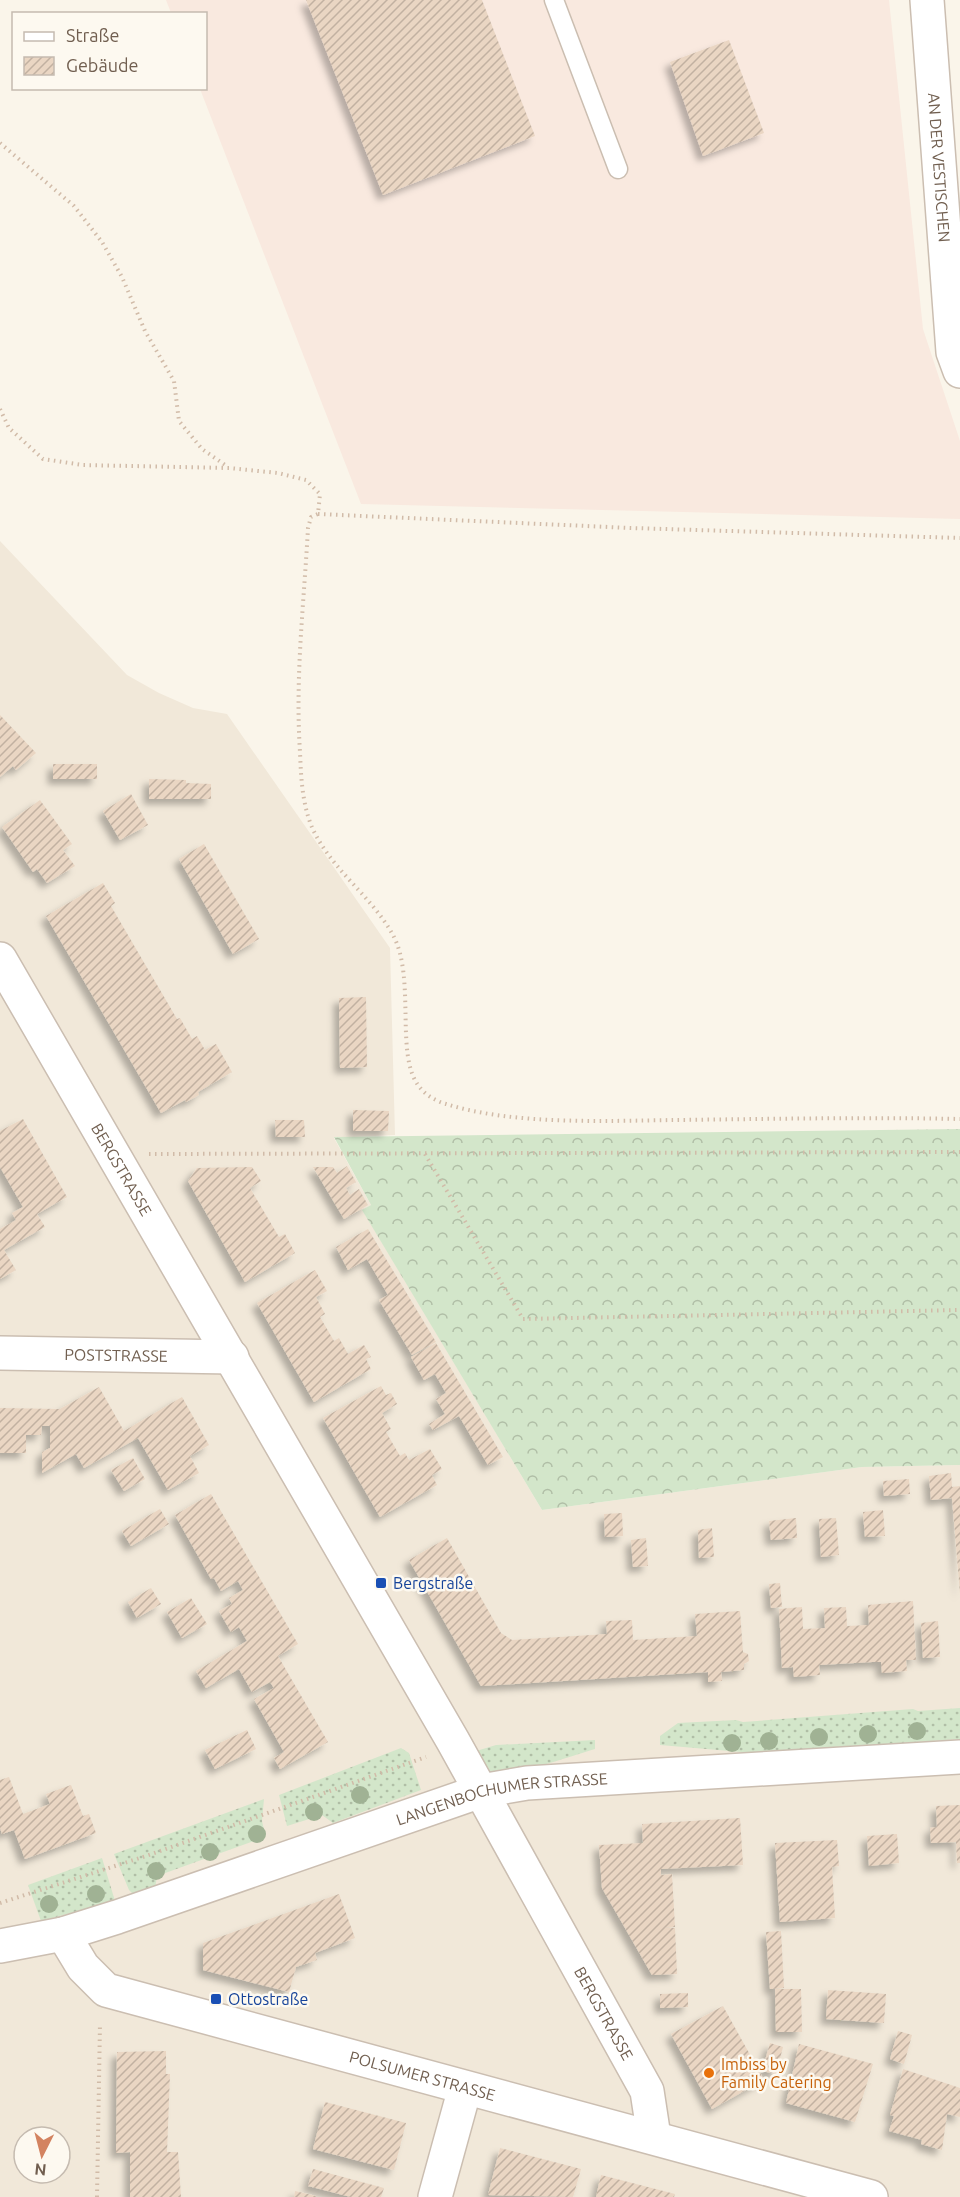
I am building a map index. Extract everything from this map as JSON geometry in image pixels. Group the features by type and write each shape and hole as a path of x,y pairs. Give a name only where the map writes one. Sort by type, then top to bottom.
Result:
{"street":[{"name":"AN DER VESTISCHEN","path":"927,0 953,352 960,371"},
{"name":"BERGSTRASSE","path":"0,959 481,1791 647,2091 654,2138"},
{"name":"POSTSTRASSE","path":"0,1353 232,1358"},
{"name":"LANGENBOCHUMER STRASSE","path":"63,1934 481,1791 527,1783 960,1756"},
{"path":"0,1946 63,1934"},
{"name":"POLSUMER STRASSE","path":"63,1934 83,1967 106,1990 872,2197"},
{"path":"435,2197 465,2088"}],"lane":[{"path":"554,0 618,169"}],"path":[{"path":"0,143 74,206 102,242 122,277 145,331 174,381 179,421 202,449 229,468"},
{"path":"0,409 9,428 43,459 83,465 229,468 278,473 306,480 320,494 318,514"},
{"path":"959,538 690,530 318,514 311,517 308,528 298,699 302,793 312,826 336,866 392,934 404,968 409,1068 417,1085 428,1096 443,1104 525,1117 609,1121 960,1119"},
{"path":"113,1154 960,1152"},
{"path":"425,1154 523,1319 960,1310"},
{"path":"0,1903 147,1856 432,1755"},
{"path":"97,2197 99,2030 106,1990"}],"shaded area":[{"path":"166,0 889,0 923,329 960,441 960,519 361,504 200,90 207,90 207,12 171,12"},
{"path":"0,541 127,675 193,708 227,714 390,948 395,1135 334,1138 371,1205 363,1211 542,1510 862,1467 960,1465 960,2197 0,2197"}],"green space":[{"path":"960,1129 960,1465 862,1467 542,1510 362,1210 371,1205 334,1137"},
{"path":"960,1708 960,1739 753,1753 660,1745 660,1736 678,1723 736,1720 743,1722 913,1709 918,1711"},
{"path":"595,1740 595,1749 513,1772 492,1772 473,1752 496,1745"},
{"path":"401,1748 409,1753 421,1790 333,1823 322,1815 287,1826 279,1795"},
{"path":"264,1799 262,1821 265,1834 257,1840 157,1876 155,1889 134,1895 129,1890 114,1854"},
{"path":"102,1858 115,1901 41,1921 28,1885"}],"building":[{"path":"306,0 482,0 535,136 383,195"},
{"path":"729,40 764,133 703,156 670,62"},
{"path":"0,715 36,753 16,770 13,766 0,777"},
{"path":"53,764 97,764 97,779 53,779"},
{"path":"149,779 186,780 186,783 211,784 211,799 149,799"},
{"path":"131,794 148,825 120,840 103,811"},
{"path":"40,800 72,844 63,850 75,866 47,883 37,869 33,872 2,827"},
{"path":"204,844 259,939 233,954 179,859"},
{"path":"103,883 115,903 111,906 177,1019 180,1018 192,1039 197,1036 205,1050 216,1044 232,1072 198,1092 199,1095 161,1113 46,916"},
{"path":"366,997 367,1067 340,1068 339,998"},
{"path":"353,1110 389,1111 388,1131 353,1131"},
{"path":"23,1119 67,1197 37,1214 45,1227 4,1250 16,1270 0,1279 0,1229 16,1220 12,1213 23,1207 0,1167 0,1131"},
{"path":"275,1120 304,1120 305,1137 276,1137"},
{"path":"347,1166 356,1182 346,1188 350,1195 359,1189 368,1205 344,1219 313,1167 333,1167 337,1173"},
{"path":"252,1167 261,1181 250,1188 279,1237 285,1234 295,1253 245,1282 188,1181 197,1168"},
{"path":"368,1229 436,1342 412,1355 379,1300 388,1295 367,1259 348,1270 336,1247"},
{"path":"315,1270 327,1291 316,1297 325,1314 320,1317 334,1341 339,1338 348,1354 364,1345 371,1357 366,1359 371,1369 314,1402 257,1303"},
{"path":"436,1343 503,1457 488,1465 459,1416 433,1430 429,1424 445,1414 436,1399 446,1393 435,1374 424,1380 411,1357"},
{"path":"381,1386 386,1395 391,1393 397,1404 382,1413 391,1429 386,1432 400,1456 405,1453 409,1460 430,1449 442,1469 432,1475 437,1485 380,1517 323,1418"},
{"path":"99,1387 124,1431 182,1397 209,1445 190,1456 199,1473 168,1490 138,1438 84,1468 76,1454 42,1473 42,1452 50,1448 50,1426 42,1426 41,1435 26,1435 26,1453 0,1453 0,1408 60,1409"},
{"path":"133,1458 145,1479 124,1491 111,1470"},
{"path":"951,1473 952,1487 960,1486 960,1594 952,1498 931,1500 929,1476"},
{"path":"909,1479 910,1494 884,1496 883,1481"},
{"path":"211,1494 298,1644 278,1656 328,1742 280,1769 274,1758 284,1752 254,1699 274,1688 270,1682 252,1692 239,1669 206,1688 196,1671 247,1641 239,1627 231,1632 219,1611 232,1604 229,1598 243,1590 238,1581 221,1591 214,1578 211,1579 175,1515"},
{"path":"160,1509 169,1524 131,1546 122,1531"},
{"path":"883,1510 885,1536 865,1537 863,1512"},
{"path":"622,1513 623,1536 605,1537 604,1514"},
{"path":"796,1518 797,1538 771,1540 769,1521"},
{"path":"836,1518 839,1555 821,1557 819,1519"},
{"path":"712,1528 714,1557 699,1558 698,1530"},
{"path":"447,1538 501,1633 512,1640 607,1634 606,1621 632,1620 633,1640 697,1636 695,1614 740,1611 743,1652 748,1654 749,1661 744,1664 744,1670 721,1672 722,1681 708,1682 708,1672 481,1686 409,1560"},
{"path":"646,1538 648,1566 633,1567 631,1540"},
{"path":"780,1583 782,1607 771,1608 769,1584"},
{"path":"151,1588 161,1604 137,1618 128,1602"},
{"path":"191,1598 207,1624 182,1638 167,1612"},
{"path":"913,1601 916,1660 906,1660 907,1671 882,1673 881,1662 872,1662 819,1665 820,1675 794,1677 793,1667 782,1668 779,1609 802,1607 803,1629 825,1628 824,1608 846,1607 847,1626 869,1625 868,1605"},
{"path":"938,1621 940,1657 923,1658 921,1623"},
{"path":"247,1730 256,1749 215,1769 205,1750"},
{"path":"9,1777 23,1814 50,1804 46,1794 71,1785 83,1816 89,1814 96,1833 25,1859 14,1830 2,1834 0,1828 0,1780"},
{"path":"960,1805 960,1863 957,1863 956,1842 931,1843 930,1828 937,1827 936,1806"},
{"path":"740,1818 743,1865 661,1869 661,1875 672,1874 675,1927 663,1928 675,1928 677,1974 652,1975 602,1888 599,1845 643,1843 642,1824"},
{"path":"897,1834 899,1863 869,1866 867,1836"},
{"path":"837,1840 839,1866 832,1867 835,1918 780,1922 775,1843"},
{"path":"339,1894 355,1938 315,1953 317,1960 296,1967 289,1992 203,1970 203,1943"},
{"path":"781,1931 784,1988 770,1989 766,1932"},
{"path":"775,1989 801,1989 802,2032 776,2032"},
{"path":"828,1990 886,1994 884,2023 826,2019"},
{"path":"688,1993 688,2007 660,2008 660,1994"},
{"path":"723,2006 764,2080 712,2109 671,2034"},
{"path":"898,2031 912,2035 904,2064 890,2059"},
{"path":"770,2043 783,2047 776,2074 762,2071"},
{"path":"799,2044 873,2064 855,2122 786,2103"},
{"path":"166,2051 166,2074 170,2074 167,2152 178,2152 181,2197 130,2197 130,2152 116,2153 117,2052"},
{"path":"903,2069 960,2088 960,2117 947,2114 942,2150 921,2144 922,2140 889,2131 894,2116 890,2115"},
{"path":"325,2102 406,2123 394,2170 313,2149"},
{"path":"500,2148 581,2169 573,2197 488,2195"},
{"path":"313,2169 384,2188 381,2197 351,2197 308,2186"},
{"path":"601,2175 675,2194 674,2197 596,2197"},
{"path":"295,2191 316,2196 316,2197 294,2197"}],"place":[{"name":"Bergstraße","path":"381,1583"},
{"name":"Ottostraße","path":"216,1999"},
{"name":"Imbiss by Family Catering","path":"709,2073"}]}
